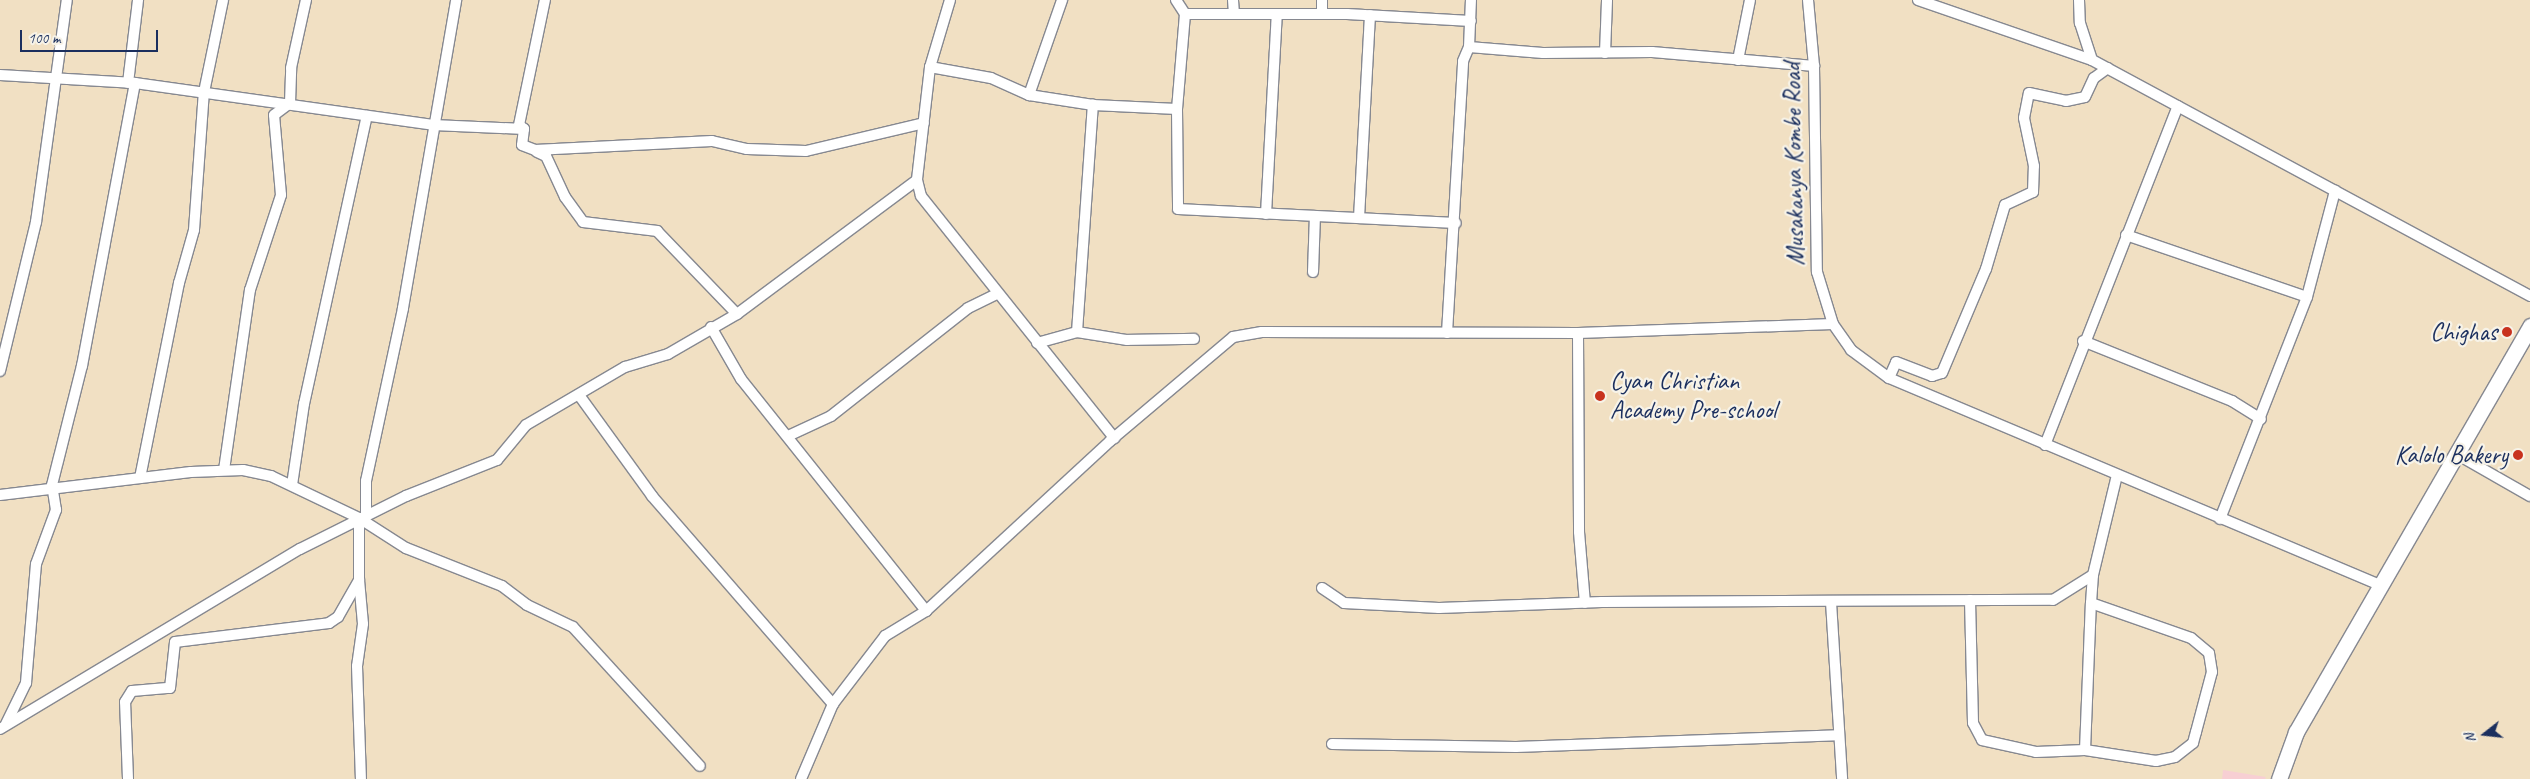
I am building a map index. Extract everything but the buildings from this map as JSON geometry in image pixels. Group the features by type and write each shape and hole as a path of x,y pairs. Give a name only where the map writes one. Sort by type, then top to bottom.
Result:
{"main road":[{"path":"2279,779 2296,732 2458,455 2530,326"}],"street":[{"path":"0,371 36,222 67,0"},
{"path":"3,727 26,683 36,564 56,510 52,485 82,366 110,197 132,83 138,0"},
{"path":"140,478 179,283 194,230 204,92 223,0"},
{"path":"290,103 291,68 306,0"},
{"path":"361,779 357,666 363,624 359,580 366,481 403,308 456,0"},
{"path":"524,129 519,125 545,0"},
{"path":"950,0 930,67 917,180 930,211 1114,438"},
{"path":"1029,95 1062,0"},
{"path":"1176,0 1185,14 1177,109 1178,209 1456,223"},
{"path":"1233,0 1234,14"},
{"path":"1322,0 1322,13"},
{"path":"1447,333 1456,223 1463,61 1469,47 1471,0"},
{"path":"1605,52 1607,0"},
{"path":"1738,60 1750,0"},
{"name":"Musakanya Kombe Road","path":"1808,0 1814,66 1817,272 1833,324 1851,350 1889,378 2380,586"},
{"path":"1918,0 2092,60 2530,296"},
{"path":"2079,0 2080,23 2092,60"},
{"path":"1185,14 1322,13 1471,22"},
{"path":"1266,214 1277,14"},
{"path":"1359,218 1370,15"},
{"path":"1469,47 1605,52 1814,66"},
{"path":"930,67 992,78 1029,95 1093,105 1177,109"},
{"path":"1889,378 1896,362 1932,376 1942,374 1986,269 2005,205 2033,192 2034,166 2024,118 2029,94 2056,100 2085,97 2094,78 2108,68"},
{"path":"0,74 132,83 290,103 434,125 524,129"},
{"path":"224,470 250,290 281,195 274,115 290,103"},
{"path":"1077,332 1093,105"},
{"path":"2045,444 2083,341 2178,106"},
{"path":"292,485 304,404 367,116"},
{"path":"522,145 553,151 712,141 747,149 806,151 924,124"},
{"path":"522,145 524,129"},
{"path":"522,145 546,156 565,197 583,222 657,231 737,314"},
{"path":"3,727 127,650 213,605 363,518 498,460 526,426 625,367 689,343 711,327 737,314 917,180"},
{"path":"2220,519 2261,419 2307,297 2335,191"},
{"path":"1312,272 1315,216"},
{"path":"2126,235 2307,297"},
{"path":"788,436 831,416 968,308 997,294"},
{"path":"801,779 833,704 885,636 926,610 1114,438 1233,337 1262,332 1578,334 1833,324"},
{"path":"711,327 741,379 926,610"},
{"path":"1037,343 1077,332 1126,340 1194,339"},
{"path":"1578,334 1579,532 1586,603"},
{"path":"2083,341 2232,401 2261,419"},
{"path":"579,395 652,496 833,704"},
{"path":"2458,455 2530,496"},
{"path":"0,495 52,485 224,470 271,476 363,518 406,548 502,586 527,605 573,627 700,766"},
{"path":"2085,750 2092,575 2117,475"},
{"path":"1322,588 1336,600 1352,604 1496,608 1586,603 2053,600 2092,575"},
{"path":"128,779 125,702 132,690 170,688 175,642 329,623 338,617 359,580"},
{"path":"1970,600 1973,723 1978,735 1989,744 2020,750 2085,750 2156,761 2175,757 2192,743 2212,672 2209,653 2201,643 2091,603"},
{"path":"1831,602 1842,779"},
{"path":"1332,744 1516,747 1838,735"}],"shaded area":[{"path":"2223,770 2266,777 2265,779 2222,779"}],"place":[{"name":"Chighas","path":"2507,332"},
{"name":"Cyan Christian Academy Pre-school","path":"1600,396"},
{"name":"Kalolo Bakery","path":"2518,455"}]}
